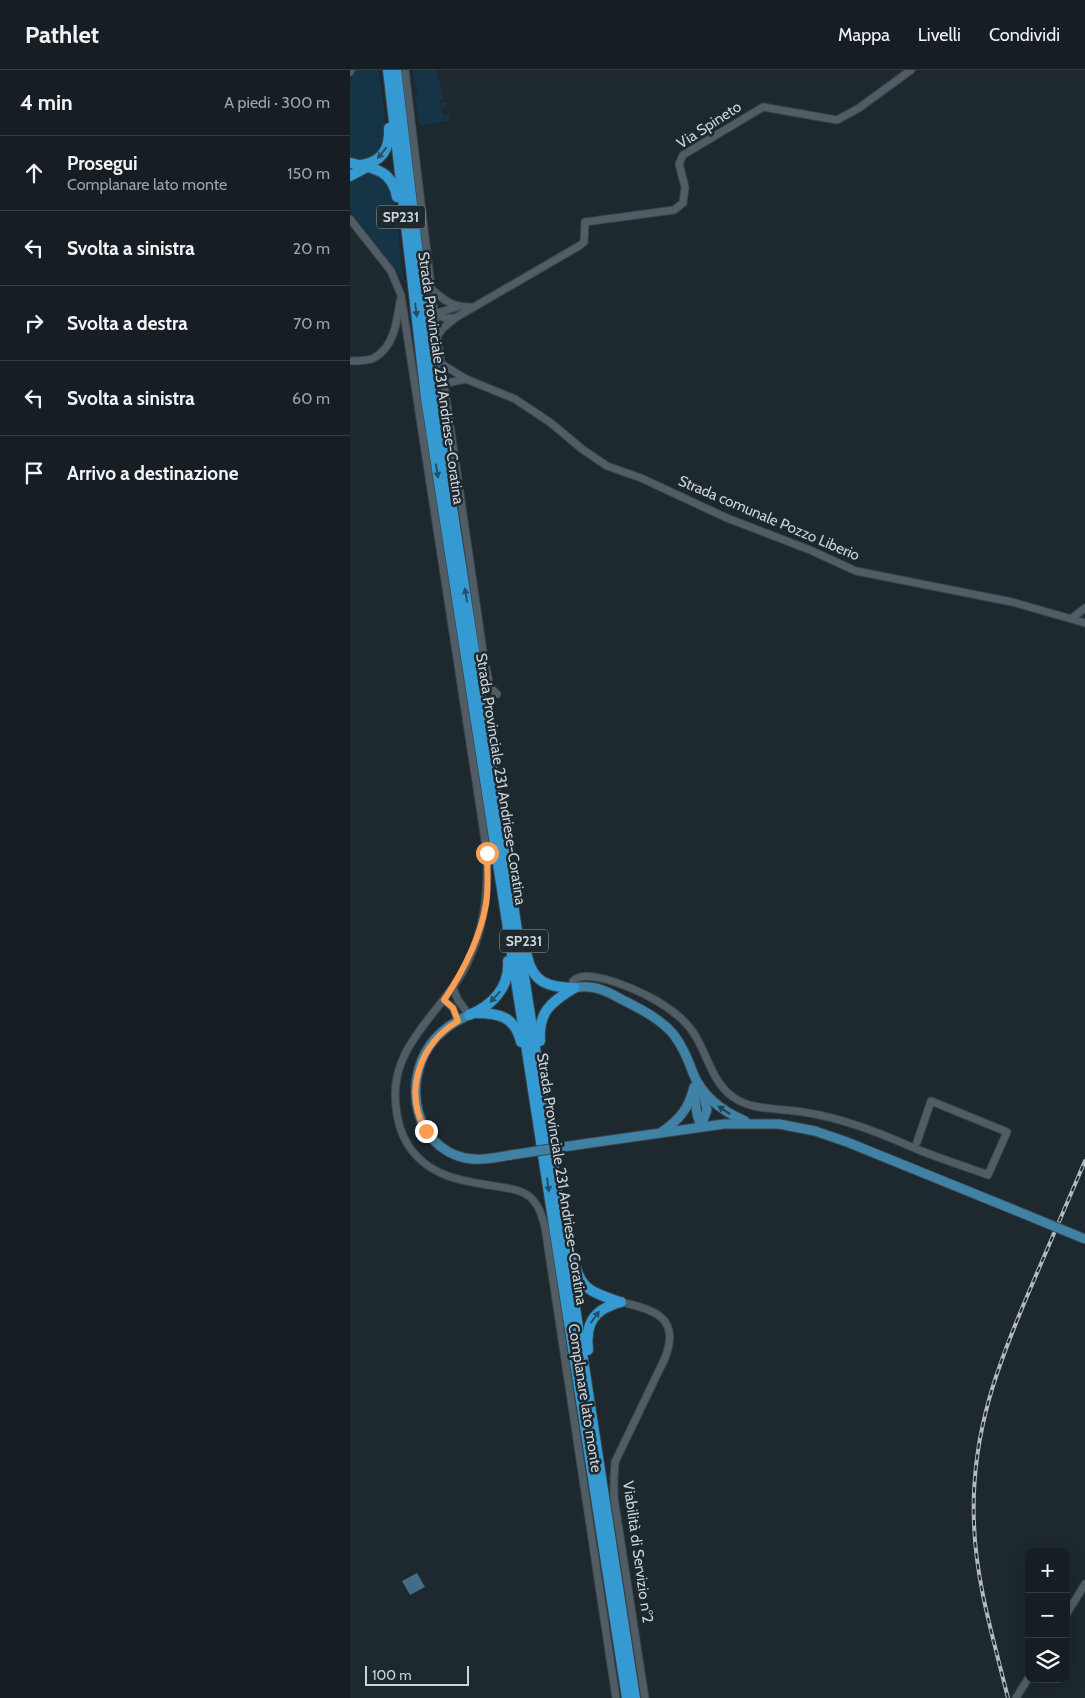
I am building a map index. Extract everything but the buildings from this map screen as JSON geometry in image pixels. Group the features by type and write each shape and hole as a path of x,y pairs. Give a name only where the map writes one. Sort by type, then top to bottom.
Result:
{"highway":[{"path":"350,176 358,165 378,159 388,145 391,71"},
{"name":"Strada Provinciale 231 Andriese-Coratina","path":"391,71 412,282 426,398 544,1127 627,1698"},
{"name":"Strada Provinciale 231 Andriese-Coratina","path":"391,71 435,397 503,865"},
{"name":"SP231","path":"358,165 386,174 395,186 412,282"},
{"name":"SP231","path":"503,865 531,969 539,979 548,985 557,988 574,988"},
{"name":"SP231","path":"472,1014 490,1003 498,995 506,982 508,972 503,865"},
{"name":"SP231","path":"544,1127 540,1026 543,1015 549,1006 557,998 574,988"},
{"name":"SP231","path":"472,1014 500,1015 509,1020 516,1028 544,1127"},
{"name":"Strada Provinciale 231 Andriese-Coratina","path":"544,1127 560,1207 635,1698"},
{"path":"560,1207 579,1278 592,1292 621,1302"},
{"path":"595,1433 587,1344 588,1331 591,1322 598,1312 607,1306 621,1302"}],"main road":[{"path":"574,988 589,986 604,990 656,1018 667,1028 680,1044 689,1060 698,1089 697,1114 702,1126"},
{"path":"472,1014 446,1028 436,1037 428,1048 421,1064 415,1089 416,1105 420,1120 434,1140 442,1148 453,1154 476,1159 702,1126 730,1123 779,1124 815,1131 856,1146 1085,1239"},
{"path":"698,1089 724,1111 751,1123"},
{"path":"662,1132 684,1113 698,1089"}],"street":[{"path":"405,70 443,384 486,672 490,687 497,694"},
{"name":"Via Spineto","path":"471,308 584,242 585,222 674,210 683,203 685,187 679,164 683,155 763,107 837,120 859,108 911,70"},
{"name":"Complanare lato monte","path":"350,219 391,271 402,295 487,853 486,903 480,929 467,964 444,1000 405,1053 396,1074 394,1097 398,1124 409,1146 424,1164 449,1178 511,1189 529,1197 540,1211 545,1227 616,1698"},
{"path":"431,289 443,300 457,307"},
{"path":"350,362 373,359 390,343 402,295"},
{"path":"434,314 457,307 471,308"},
{"path":"437,336 455,318 471,308"},
{"path":"434,314 445,318 455,318"},
{"name":"Strada comunale Pozzo Liberio","path":"440,363 466,379 515,399 607,466 641,478 727,518 810,550 856,571 1012,602 1085,622"},
{"path":"443,384 466,379"},
{"path":"1072,618 1085,608"},
{"path":"574,988 573,981 577,977 600,978 639,993 672,1011 696,1035 715,1077 724,1090 746,1104 804,1112 842,1120 988,1175 1007,1132 931,1101 917,1142"},
{"path":"452,988 458,1000 472,1014"},
{"path":"444,1000 453,1008 458,1021"},
{"name":"Viabilità di Servizio n°2","path":"621,1302 658,1314 666,1322 669,1336 665,1358 616,1462 614,1478 614,1497 645,1698"},
{"path":"1070,1608 1085,1584"},
{"path":"1016,1698 1025,1683"}],"shaded area":[{"path":"355,70 379,70 385,114 383,144 377,154 367,159 350,157 350,83"},
{"path":"413,70 436,70 444,99 439,100 440,104 445,102 446,107 441,109 443,115 448,114 450,120 419,126 415,96 418,94 417,85 414,83"},
{"path":"370,172 385,180 394,195 404,282 350,211 350,180 356,175"},
{"path":"417,1573 425,1587 410,1595 402,1581"}],"railway":[{"path":"1008,1698 986,1612 975,1546 974,1491 977,1459 989,1398 1009,1340 1085,1161"}],"route":[{"path":"426,1131 420,1120 416,1105 415,1089 417,1074 423,1057 436,1037 458,1021 453,1008 444,1000 467,964 480,929 486,903 488,881 487,853"}]}
